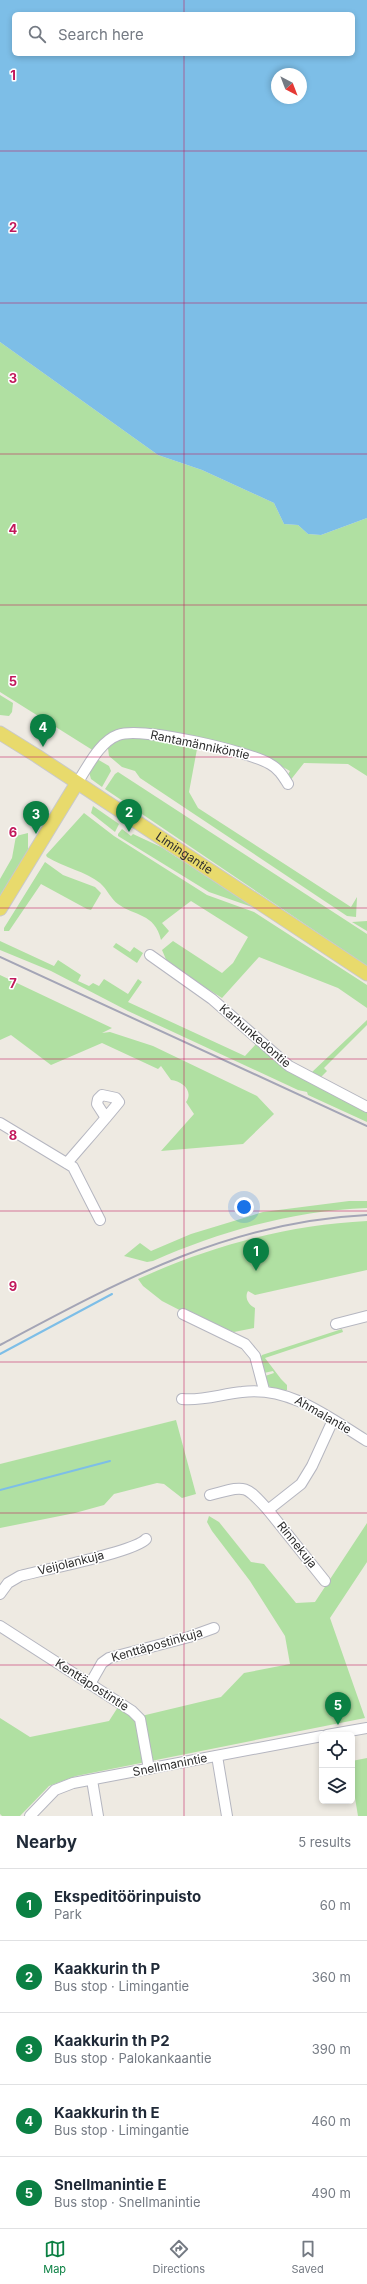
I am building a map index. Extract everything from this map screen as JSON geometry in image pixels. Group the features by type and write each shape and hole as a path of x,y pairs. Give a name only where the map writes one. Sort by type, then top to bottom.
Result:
{"main road":[{"name":"Limingantie","path":"0,733 367,974"},
{"path":"0,909 77,783"}],"street":[{"name":"Rantamänniköntie","path":"77,783 96,755 111,738 132,732 183,739 251,756 270,764 280,771 288,784"},
{"name":"Karhunkedontie","path":"150,955 212,999 288,1066 367,1107"},
{"path":"66,1163 106,1118"},
{"path":"0,1123 73,1167 100,1220"},
{"path":"183,1314 245,1344 255,1356 264,1390"},
{"path":"336,1324 367,1316"},
{"name":"Ahmalantie","path":"182,1400 198,1401 241,1392 264,1390 288,1396 333,1420 367,1441"},
{"name":"Rinnekuja","path":"268,1510 301,1484 312,1466 333,1420"},
{"name":"Rinnekuja","path":"210,1495 238,1487 246,1488 268,1510 325,1581"},
{"name":"Veijolankuja","path":"0,1594 8,1583 20,1576 124,1549 141,1544 146,1539"},
{"name":"Kenttäpostintie","path":"0,1626 132,1711 140,1719 149,1769"},
{"name":"Kenttäpostinkuja","path":"90,1684 102,1663 108,1658 189,1637 214,1628"},
{"path":"344,1732 367,1728"},
{"name":"Snellmanintie","path":"30,1816 55,1790 73,1783 319,1737"},
{"path":"217,1756 227,1816"},
{"path":"92,1780 98,1816"}],"green space":[{"path":"0,342 158,455 202,470 274,503 284,524 298,525 308,534 321,535 367,518 367,776 348,764 304,763 289,782 287,776 290,771 272,761 141,729 94,751 0,692"},
{"path":"0,695 13,703 12,712 9,716 0,715"},
{"path":"139,736 197,749 189,792 198,808 351,907 357,897 356,917 347,916 140,778 135,771 122,767 109,756 108,748 119,739"},
{"path":"97,759 109,766 111,771 102,787 91,779 89,772"},
{"path":"118,772 367,934 367,966 105,789"},
{"path":"93,806 119,824 115,832 91,813"},
{"path":"84,813 114,836 207,895 254,912 367,985 367,1008 338,988 259,957 222,998 168,964 162,950 173,941 222,973 233,963 248,937 191,901 162,923 169,931 161,940 158,931 149,920 118,904 105,888 95,879 47,857 46,855"},
{"path":"122,829 131,836 133,834 161,847 255,908 209,892 118,836"},
{"path":"28,833 28,853 0,899 0,879 12,858 16,836"},
{"path":"45,862 63,875 95,887 101,893 91,910 41,884 9,931 4,931 4,928"},
{"path":"367,921 367,931 352,922"},
{"path":"0,941 54,966 58,960 81,975 78,981 89,986 93,983 99,986 104,979 128,994 138,979 142,982 128,1002 245,1056 257,1043 367,1110 367,1122 308,1095 307,1092 298,1090 128,1011 51,971 0,950"},
{"path":"116,943 130,952 134,947 143,953 137,963 113,947"},
{"path":"0,975 112,1028 102,1033 110,1032 153,1046 257,1096 274,1114 243,1144 161,1151 194,1114 186,1102 189,1094 186,1087 179,1082 171,1080 161,1066 158,1069 102,1043 51,1065 11,1035 0,1040"},
{"path":"367,1020 367,1025 324,1068 327,1071 320,1078 311,1073"},
{"path":"349,1201 367,1201 367,1208 312,1213 258,1224 205,1240 153,1261 147,1262 124,1256 140,1243 151,1251 191,1234 263,1212"},
{"path":"367,1221 367,1270 255,1295 248,1291 248,1301 255,1308 254,1328 234,1332 195,1318 162,1301 143,1286 138,1279 165,1267 221,1247 250,1239 307,1227"},
{"path":"342,1329 343,1332 265,1358 287,1385 287,1390 285,1391 272,1388 267,1385 265,1376 274,1373 273,1371 264,1373 260,1358 262,1355"},
{"path":"176,1420 196,1494 182,1498 164,1484 157,1483 114,1494 104,1505 75,1513 0,1528 0,1464"},
{"path":"209,1516 219,1522 251,1562 264,1564 296,1603 315,1602 367,1523 367,1562 330,1618 365,1718 76,1776 49,1786 20,1816 2,1816 0,1814 0,1718 30,1737 109,1721 118,1707 133,1718 221,1697 244,1673 290,1664 285,1636 250,1581 212,1531 207,1522"},
{"path":"367,1758 367,1816 358,1816 355,1798 355,1760"}],"water":[{"path":"0,0 367,0 367,518 321,535 308,534 298,525 284,524 274,503 202,470 158,455 0,342"}],"waterway":[{"path":"0,1354 112,1294"},
{"path":"0,1490 110,1461"}],"railway":[{"path":"0,957 367,1126"},
{"path":"0,1345 132,1278 221,1242 267,1229 316,1220 367,1215"}],"place":[{"name":"Kaakkurin th E","path":"43,747"},
{"name":"Kaakkurin th P","path":"129,832"},
{"name":"Kaakkurin th P2","path":"36,834"},
{"name":"Ekspeditöörinpuisto","path":"256,1271"},
{"name":"Snellmanintie E","path":"338,1725"}]}
